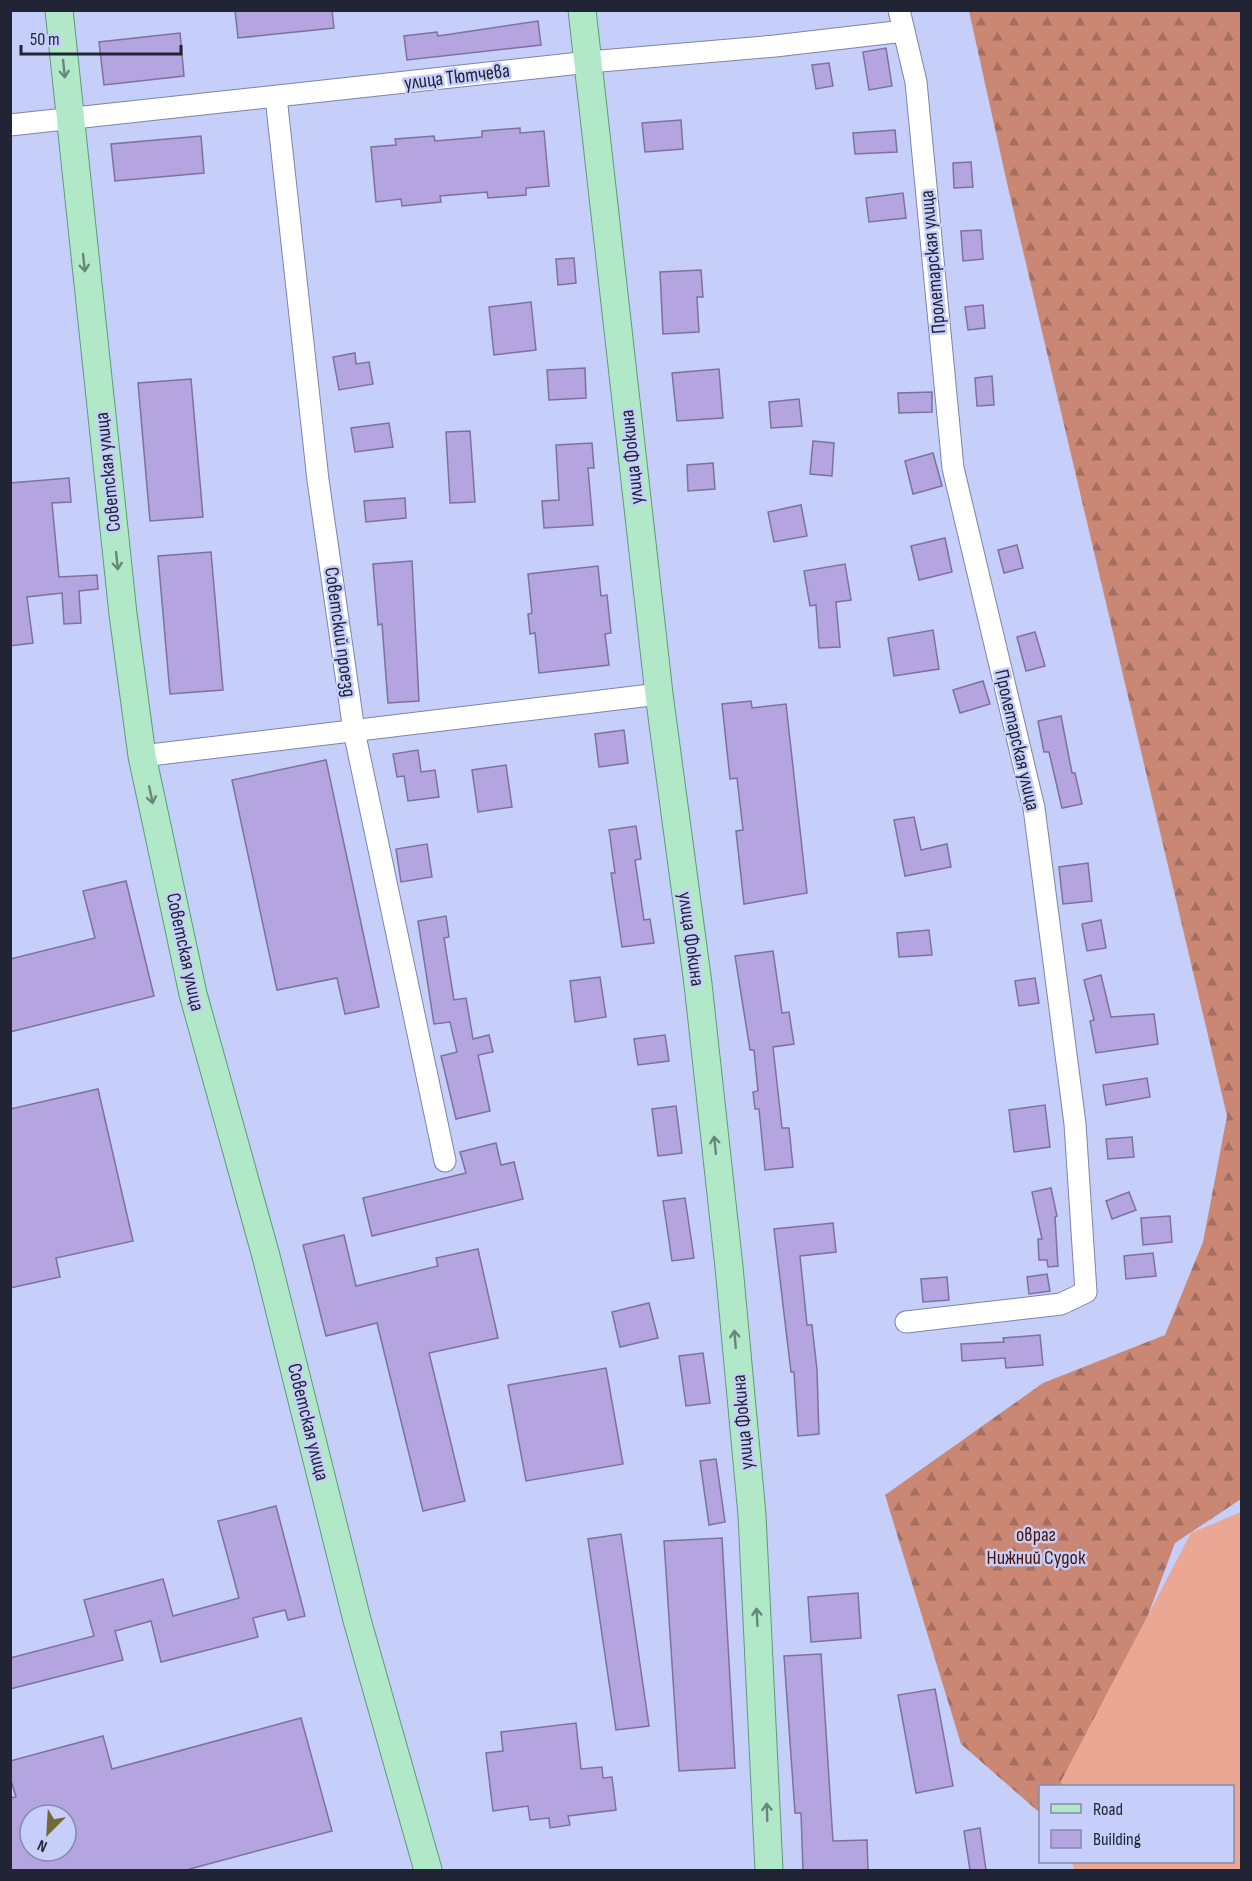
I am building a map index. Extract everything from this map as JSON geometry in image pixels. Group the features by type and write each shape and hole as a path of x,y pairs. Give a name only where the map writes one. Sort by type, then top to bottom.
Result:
{"main road":[{"name":"Советская улица","path":"59,10 123,614 142,756 193,994 266,1256 357,1620 428,1870"},
{"name":"улица Фокина","path":"582,10 659,694 698,984 752,1515 769,1870"}],"street":[{"name":"улица Тютчева","path":"10,125 589,62 775,45 901,21"},
{"name":"Пролетарская улица","path":"901,21 916,82 953,468 1034,808 1076,1124 1086,1292 1061,1304 906,1322"},
{"name":"Советский проезд","path":"276,97 318,480 354,731 444,1161"},
{"path":"142,756 659,694"}],"green space":[{"name":"овраг Нижний Судок","path":"969,11 1241,11 1241,1499 1175,1543 1084,1785 1039,1785 1039,1812 961,1744 885,1495 1043,1383 1165,1335 1203,1242 1227,1116 1007,183"}],"shaded area":[{"path":"1241,1512 1241,1870 1074,1870 1072,1863 1234,1863 1234,1785 1062,1785 1061,1781 1191,1533"}],"building":[{"path":"235,10 332,10 334,28 238,38"},
{"path":"538,21 541,45 407,60 404,36 437,32 438,36"},
{"path":"180,33 184,76 104,85 99,42"},
{"path":"886,48 892,86 869,90 863,52"},
{"path":"829,63 833,86 816,89 812,65"},
{"path":"681,120 683,149 645,152 642,123"},
{"path":"520,128 520,133 544,131 549,186 526,188 526,195 488,198 487,192 440,196 441,202 402,206 401,199 376,202 371,147 396,145 395,139 434,136 435,141 482,137 482,131"},
{"path":"895,130 897,152 855,154 853,133"},
{"path":"201,136 204,173 115,181 111,144"},
{"path":"971,162 973,187 954,188 953,163"},
{"path":"903,193 906,218 869,222 866,198"},
{"path":"981,230 983,259 963,261 961,231"},
{"path":"574,258 576,283 558,285 556,259"},
{"path":"701,270 703,297 697,297 699,332 663,334 660,272"},
{"path":"531,302 536,350 494,355 489,307"},
{"path":"983,305 985,328 968,330 965,307"},
{"path":"355,353 356,364 369,362 373,384 339,390 333,357"},
{"path":"585,368 586,398 549,400 547,370"},
{"path":"719,369 723,418 677,421 672,373"},
{"path":"992,376 994,405 977,406 975,378"},
{"path":"191,379 203,517 150,521 138,383"},
{"path":"932,392 932,412 899,413 898,393"},
{"path":"799,399 802,426 771,428 769,402"},
{"path":"389,423 393,447 355,452 351,428"},
{"path":"470,431 475,502 450,503 446,432"},
{"path":"813,441 834,443 832,476 810,474"},
{"path":"592,443 594,468 588,468 593,525 544,528 542,501 559,500 556,445"},
{"path":"933,453 942,486 913,494 905,461"},
{"path":"713,463 715,489 688,491 687,465"},
{"path":"69,478 71,502 52,503 59,577 97,575 98,589 79,591 81,623 64,624 62,593 27,597 33,643 10,646 10,483"},
{"path":"405,498 406,518 366,522 364,501"},
{"path":"801,505 807,536 774,542 768,512"},
{"path":"945,538 952,572 919,580 911,546"},
{"path":"1017,545 1023,568 1004,573 998,550"},
{"path":"211,552 223,690 170,694 158,556"},
{"path":"412,561 419,701 388,703 382,624 378,625 373,564"},
{"path":"845,564 851,600 836,602 840,647 819,648 816,605 810,606 804,571"},
{"path":"598,566 601,596 607,595 611,633 605,634 609,665 539,673 535,633 530,634 528,614 532,613 528,574"},
{"path":"933,630 939,669 894,676 888,638"},
{"path":"1035,632 1045,666 1026,671 1017,637"},
{"path":"983,681 990,704 960,713 953,690"},
{"path":"751,701 752,708 786,704 807,893 744,904 736,831 743,830 737,778 730,779 722,704"},
{"path":"1061,716 1072,773 1075,773 1082,804 1062,808 1049,752 1044,752 1038,721"},
{"path":"624,730 628,763 599,767 595,734"},
{"path":"418,750 421,772 435,770 439,797 408,801 404,776 397,777 393,754"},
{"path":"326,760 379,1007 345,1014 337,978 277,990 232,780"},
{"path":"506,765 512,807 478,812 472,770"},
{"path":"914,817 921,850 947,844 951,867 905,876 894,820"},
{"path":"636,826 641,859 635,860 644,920 650,919 654,943 622,947 611,873 615,873 609,830"},
{"path":"427,844 432,877 401,882 396,849"},
{"path":"1088,863 1092,901 1063,904 1059,867"},
{"path":"126,881 154,996 10,1032 10,959 95,938 83,891"},
{"path":"446,916 449,937 444,938 454,1000 466,998 473,1039 489,1035 493,1052 478,1055 490,1111 456,1119 441,1056 457,1052 450,1022 434,1024 418,921"},
{"path":"1101,920 1106,948 1087,951 1082,924"},
{"path":"929,930 932,955 899,957 897,933"},
{"path":"773,951 782,1013 789,1012 794,1044 773,1047 782,1128 789,1128 793,1167 765,1170 759,1109 755,1109 753,1092 758,1091 754,1050 750,1050 735,956"},
{"path":"1101,975 1111,1017 1154,1014 1158,1044 1096,1053 1090,1021 1094,1020 1084,980"},
{"path":"600,977 606,1017 575,1022 570,981"},
{"path":"1035,978 1039,1003 1019,1006 1015,981"},
{"path":"665,1035 669,1061 638,1065 634,1039"},
{"path":"1147,1078 1150,1097 1106,1105 1103,1085"},
{"path":"98,1089 133,1241 56,1258 60,1277 10,1288 10,1109"},
{"path":"1045,1105 1050,1147 1014,1152 1009,1110"},
{"path":"676,1106 682,1153 658,1156 652,1109"},
{"path":"1132,1137 1134,1157 1108,1159 1106,1139"},
{"path":"496,1143 501,1165 514,1162 523,1199 372,1236 363,1198 466,1173 460,1152"},
{"path":"1051,1188 1057,1216 1055,1217 1058,1266 1048,1267 1047,1260 1039,1260 1038,1239 1042,1239 1032,1192"},
{"path":"1129,1192 1136,1210 1112,1219 1106,1201"},
{"path":"685,1198 694,1258 672,1261 663,1201"},
{"path":"1170,1216 1172,1242 1143,1245 1141,1218"},
{"path":"833,1223 836,1252 800,1256 807,1325 812,1325 817,1370 819,1434 798,1436 794,1372 791,1372 774,1229"},
{"path":"344,1235 356,1286 438,1266 436,1258 478,1249 498,1338 429,1353 465,1501 423,1511 377,1323 326,1336 303,1245"},
{"path":"1153,1253 1156,1276 1126,1279 1124,1256"},
{"path":"1047,1274 1050,1291 1029,1294 1027,1277"},
{"path":"947,1277 949,1300 923,1302 921,1279"},
{"path":"649,1303 658,1338 620,1347 612,1312"},
{"path":"1040,1335 1043,1365 1006,1368 1005,1358 962,1361 961,1344 1004,1342 1003,1338"},
{"path":"703,1353 710,1403 686,1406 679,1356"},
{"path":"606,1368 623,1464 526,1481 508,1385"},
{"path":"716,1459 725,1522 709,1525 700,1461"},
{"path":"276,1506 305,1616 288,1620 285,1610 253,1618 258,1637 161,1662 151,1621 115,1631 123,1660 10,1689 10,1658 94,1636 84,1600 163,1579 173,1616 239,1598 218,1521"},
{"path":"621,1534 649,1726 616,1730 588,1539"},
{"path":"722,1538 735,1768 679,1771 664,1541"},
{"path":"858,1593 861,1638 811,1642 808,1597"},
{"path":"821,1654 833,1841 867,1840 868,1870 803,1870 801,1813 795,1813 784,1656"},
{"path":"935,1689 953,1786 916,1793 898,1695"},
{"path":"301,1718 332,1831 186,1870 10,1870 10,1798 16,1797 10,1777 10,1761 103,1736 112,1769"},
{"path":"576,1723 581,1769 602,1767 603,1778 612,1777 616,1810 568,1816 570,1825 550,1828 549,1818 530,1820 528,1806 493,1811 486,1753 503,1751 501,1732"},
{"path":"980,1828 986,1870 970,1870 964,1831"}]}
